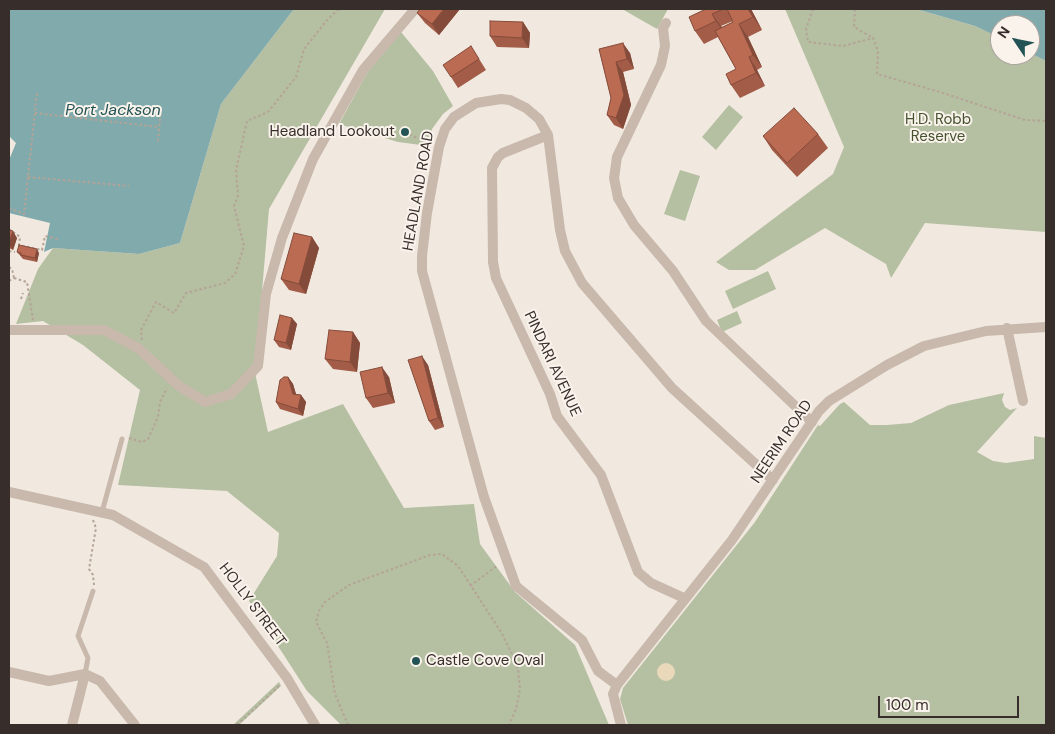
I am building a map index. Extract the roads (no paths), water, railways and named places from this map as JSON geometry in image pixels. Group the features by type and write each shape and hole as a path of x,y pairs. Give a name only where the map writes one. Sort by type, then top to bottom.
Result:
{"street":[{"path":"9,330 104,330 138,348 179,386 205,402 231,394 258,366 266,294 282,238 313,159 363,70 415,9"},
{"path":"666,23 663,28 665,46 661,64 617,157 614,178 618,198 634,225 673,271 706,321 812,422"},
{"name":"HEADLAND ROAD","path":"617,685 598,671 586,646 577,635 516,586 484,497 424,285 422,256 440,143 445,129 454,116 476,103 493,99 510,100 526,108 539,119 548,135 560,230 565,251 582,283 672,388 773,480"},
{"name":"PINDARI AVENUE","path":"548,135 503,154 498,157 492,168 493,262 500,288 547,386 557,416 601,475 638,572 651,582 684,598"},
{"name":"NEERIM ROAD","path":"617,685 684,598 732,540 819,411 836,395 909,353 942,341 1007,328 1046,327"},
{"path":"1007,328 1023,402"},
{"name":"HOLLY STREET","path":"9,492 113,515 204,567 287,678 314,725"},
{"path":"9,672 49,681 86,674 100,681 135,725"},
{"path":"72,725 86,674"},
{"path":"617,685 613,694 621,725"}],"lane":[{"path":"97,512 122,438"},
{"path":"86,674 88,658 78,636 93,591"}],"water":[{"name":"Port Jackson","path":"9,9 294,9 221,104 180,243 139,254 53,248 44,252 50,223 9,213 9,160 16,143 9,136"},
{"path":"916,9 1046,9 1046,61 1040,58 1040,15 990,15 990,33 975,26"}],"place":[{"name":"Headland Lookout","path":"405,132"},
{"name":"Castle Cove Oval","path":"416,661"}],"park label":[{"name":"H.D. Robb Reserve","path":"938,128"}]}
